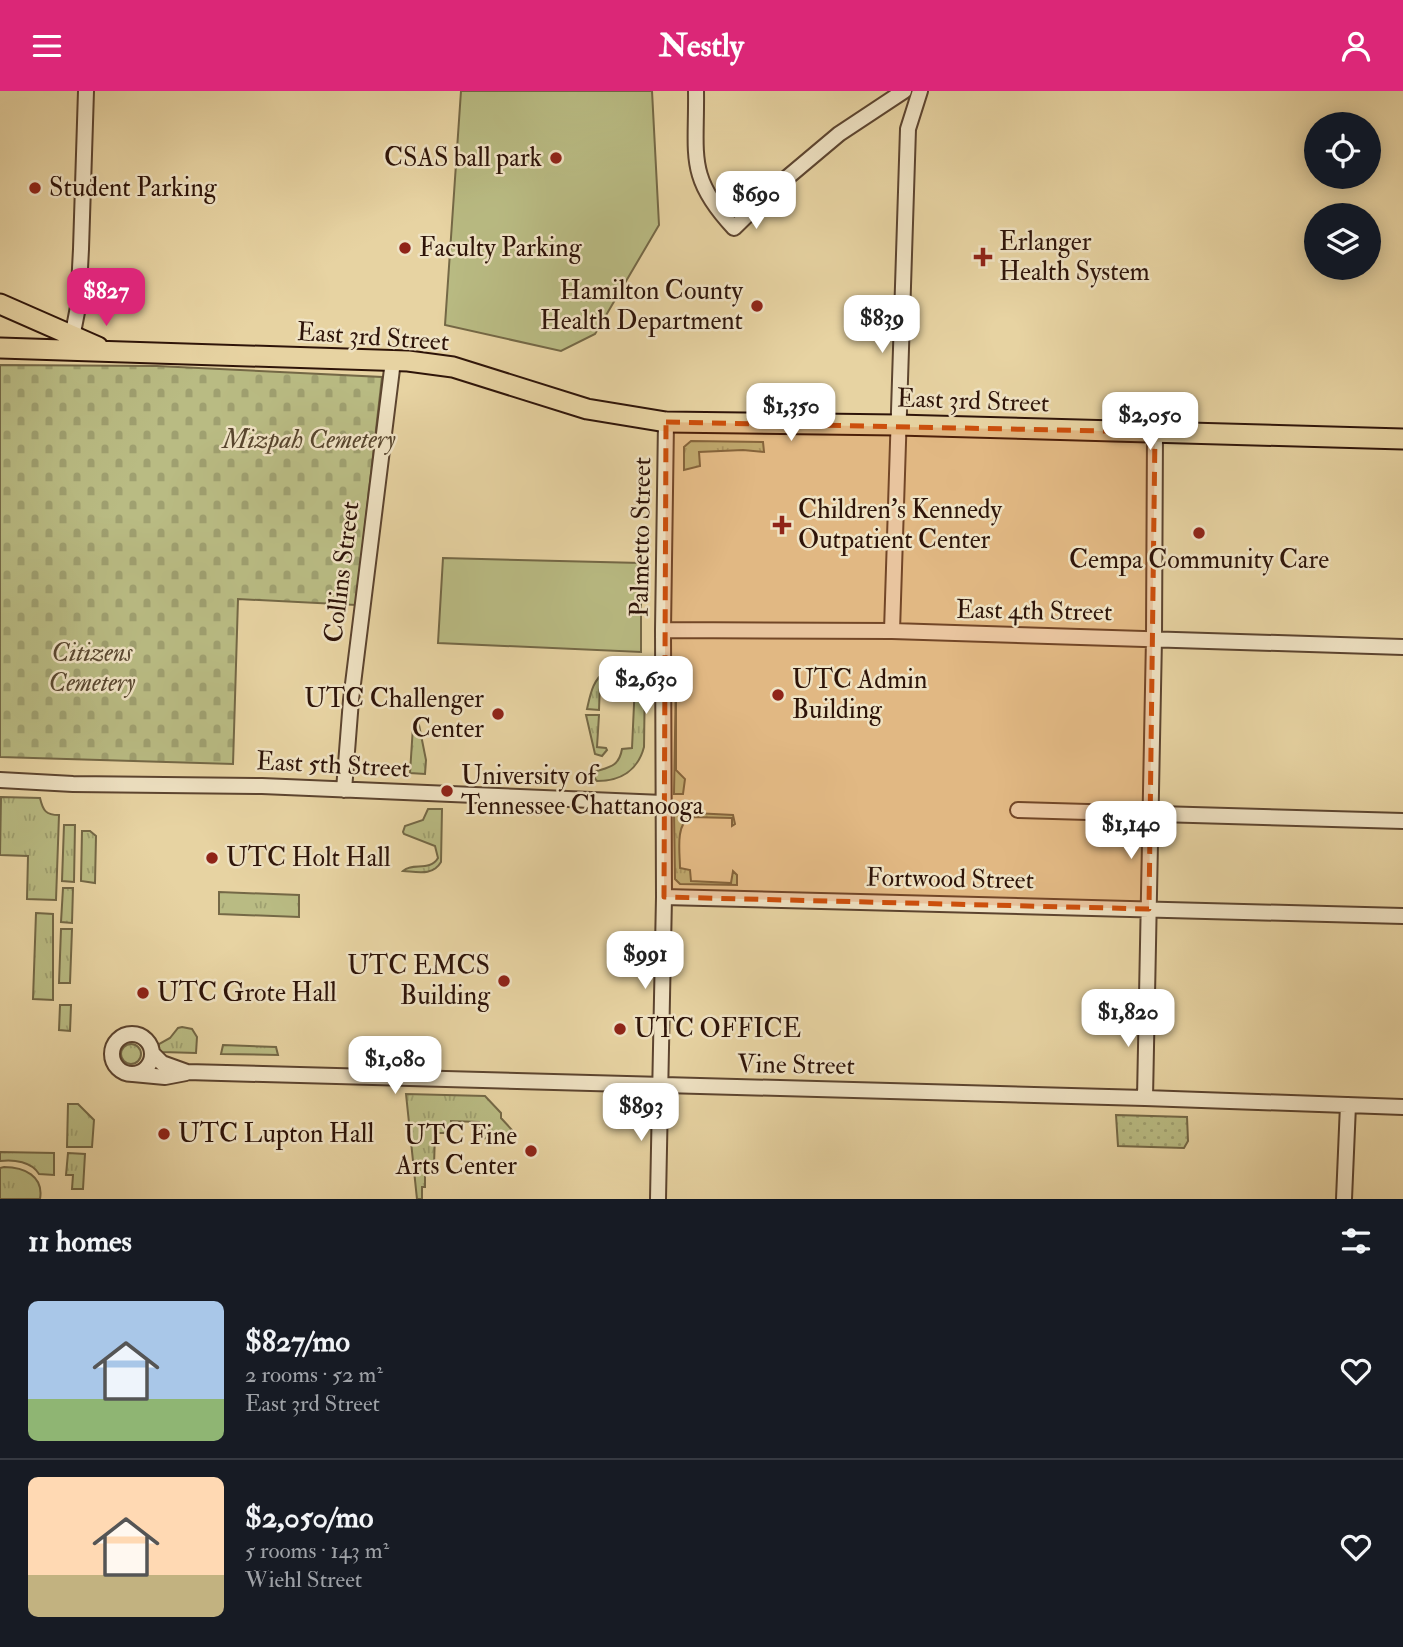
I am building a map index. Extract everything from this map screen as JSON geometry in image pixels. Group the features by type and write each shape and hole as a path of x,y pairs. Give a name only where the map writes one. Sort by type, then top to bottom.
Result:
{"main road":[{"name":"East 3rd Street","path":"0,304 40,319 71,344"},
{"name":"East 3rd Street","path":"0,348 71,344 130,352 393,361 453,367 587,409 666,422 897,425 1403,439"}],"street":[{"path":"71,344 81,249 86,91"},
{"path":"696,91 694,135 701,181 713,206 734,228 776,187 839,134 904,91"},
{"path":"892,631 908,129 920,91"},
{"name":"Collins Street","path":"344,790 351,700 393,361"},
{"name":"Palmetto Street","path":"658,1199 664,897 663,630 666,422"},
{"path":"1144,1098 1154,638 1155,432"},
{"name":"East 4th Street","path":"663,630 892,631 1403,647"},
{"name":"East 5th Street","path":"0,780 663,803"},
{"path":"1018,810 1403,821"},
{"name":"Fortwood Street","path":"664,897 1403,916"},
{"name":"Vine Street","path":"187,1072 162,1063 144,1039 133,1033 123,1036 115,1044 111,1057 113,1063 124,1073 165,1077 187,1072 1403,1107"},
{"path":"132,1074 143,1072 148,1067 152,1053"},
{"path":"1344,1199 1348,1105"}],"highlighted area":[{"path":"666,422 1155,432 1149,909 664,897"}],"green space":[{"name":"CSAS ball park","path":"461,91 652,91 659,225 595,334 561,351 445,325"},
{"name":"Citizens Cemetery","path":"0,365 157,366 382,377 356,605 238,599 233,764 0,757"},
{"path":"691,441 763,442 764,452 699,452 700,466 684,470 684,447"},
{"path":"443,558 641,563 641,652 438,643"},
{"path":"606,672 610,675 608,682 600,682 599,710 587,709 595,683"},
{"path":"629,672 645,673 644,747 638,762 627,773 614,779 597,781 592,775 594,772 616,763 622,749 632,748 635,683 626,683 625,675"},
{"path":"676,675 676,770 685,779 683,794 674,794"},
{"path":"586,715 599,715 597,747 607,750 602,756 595,754"},
{"path":"419,725 426,760 425,774 410,773 413,726"},
{"path":"1,797 40,798 46,811 59,815 56,900 27,899 28,856 0,855"},
{"path":"428,809 442,809 441,862 429,871 403,871 411,867 430,865 438,858 435,846 403,832 405,826 423,820"},
{"path":"674,812 733,815 735,824 732,826 732,818 690,817 685,821 679,840 680,868 690,870 691,881 731,883 733,871 737,875 737,885 680,884 675,879"},
{"path":"64,825 75,825 74,882 62,881"},
{"path":"82,831 90,831 96,836 95,883 81,881"},
{"path":"63,888 73,888 72,923 61,922"},
{"path":"219,892 299,895 299,917 219,914"},
{"path":"36,913 53,914 53,1000 33,999"},
{"path":"61,929 72,929 70,983 59,983"},
{"path":"60,1005 71,1005 70,1031 59,1030"},
{"path":"182,1027 192,1029 197,1037 196,1053 159,1050 159,1044"},
{"path":"131,1044 138,1047 141,1054 138,1061 131,1064 124,1061 121,1054 124,1047"},
{"path":"223,1045 276,1047 278,1055 221,1054"},
{"path":"406,1094 485,1096 512,1130 511,1139 479,1138 479,1122 451,1121 451,1133 435,1133 434,1166 425,1165 425,1187 422,1187 422,1199 417,1199"},
{"path":"68,1104 78,1104 94,1120 92,1147 67,1147"},
{"path":"1116,1115 1187,1117 1188,1141 1184,1148 1118,1146"},
{"path":"0,1152 54,1153 54,1175 39,1174 22,1162 0,1161"},
{"path":"68,1153 85,1154 83,1189 72,1189 73,1175 66,1175"},
{"path":"0,1168 31,1174 39,1184 40,1199 0,1199"}],"place":[{"name":"CSAS ball park","path":"556,158"},
{"name":"Student Parking","path":"35,188"},
{"name":"Faculty Parking","path":"405,248"},
{"name":"Erlanger Health System","path":"983,257"},
{"name":"Hamilton County Health Department","path":"757,306"},
{"name":"Children's Kennedy Outpatient Center","path":"782,525"},
{"name":"Cempa Community Care","path":"1199,533"},
{"name":"UTC Admin Building","path":"778,695"},
{"name":"UTC Challenger Center","path":"498,714"},
{"name":"University of Tennessee Chattanooga","path":"447,791"},
{"name":"UTC Holt Hall","path":"212,858"},
{"name":"UTC EMCS Building","path":"504,981"},
{"name":"UTC Grote Hall","path":"143,993"},
{"name":"UTC OFFICE","path":"620,1029"},
{"name":"UTC Lupton Hall","path":"164,1134"},
{"name":"UTC Fine Arts Center","path":"531,1151"}],"park label":[{"name":"Mizpah Cemetery","path":"309,440"}]}
